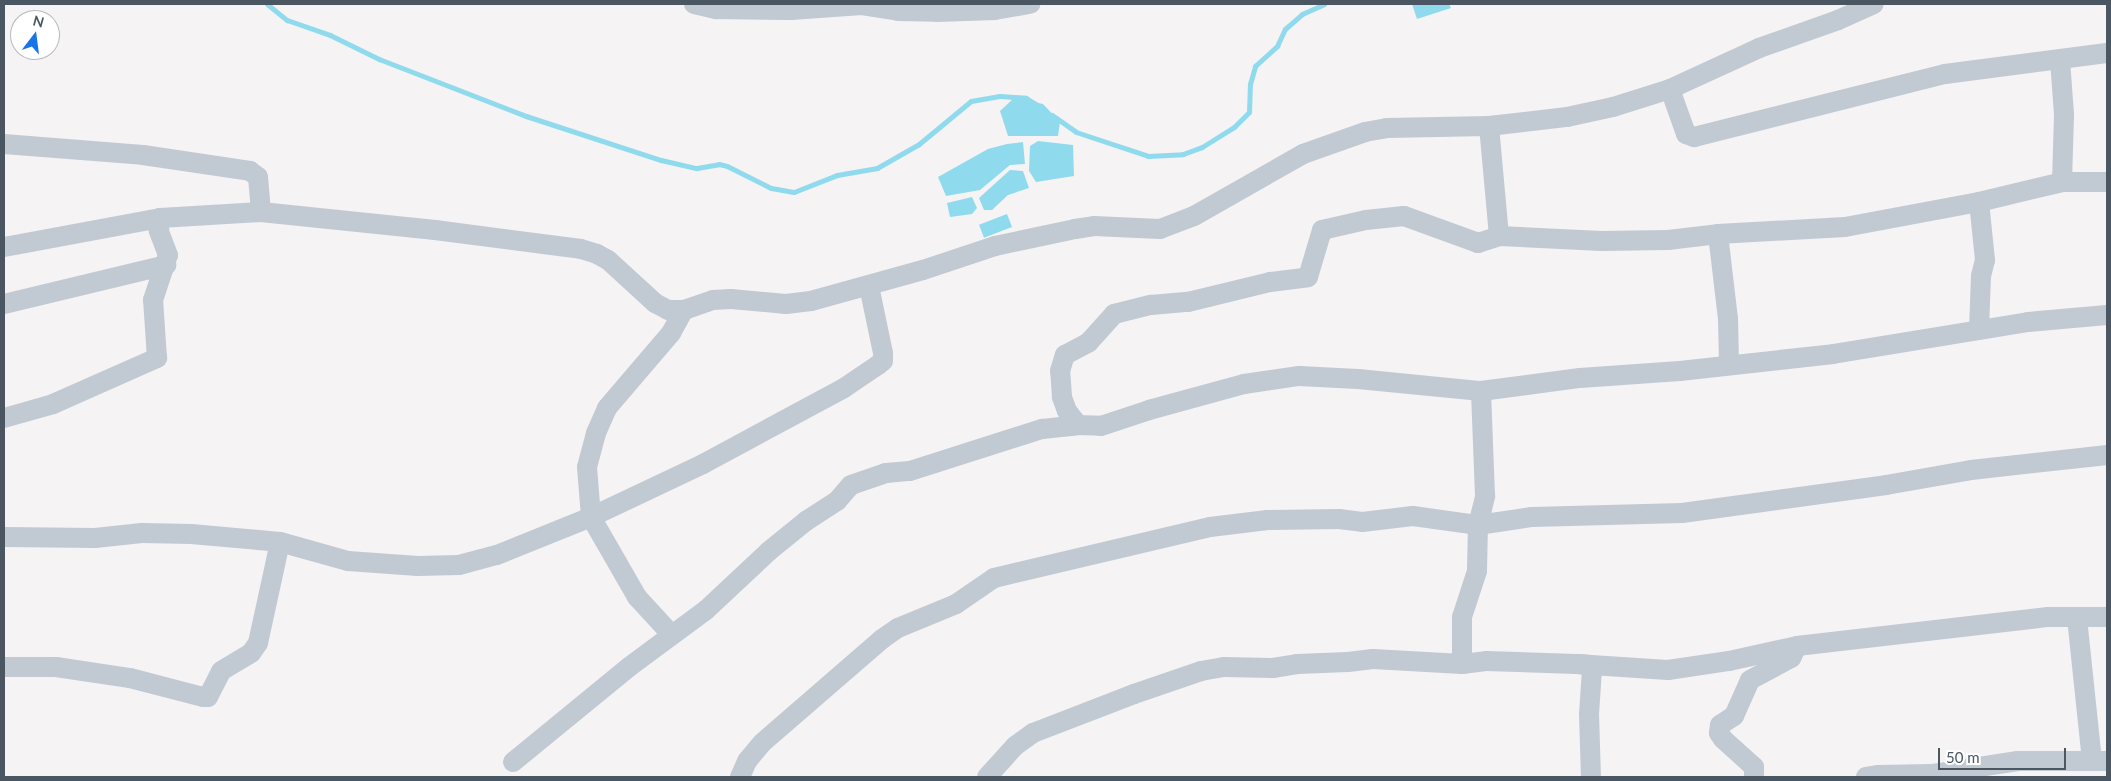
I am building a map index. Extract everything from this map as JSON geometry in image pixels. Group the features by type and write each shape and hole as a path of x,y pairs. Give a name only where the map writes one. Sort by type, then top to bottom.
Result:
{"street":[{"path":"694,4 716,9 791,10 862,5 898,11 937,12 995,10 1030,4"},
{"path":"4,247 160,218 261,212 436,230 581,249 608,260 655,303 668,310 684,310 713,300 731,299 786,304 811,301 924,270 995,246 1075,229 1094,226 1160,229 1194,216 1303,154 1365,132 1387,128 1489,126 1568,117 1670,89 1760,48 1838,20 1874,4"},
{"path":"1670,89 1686,134 1694,137 1945,74 2107,53"},
{"path":"2060,60 2064,115 2062,182"},
{"path":"1489,126 1499,236"},
{"path":"4,144 143,155 250,171 258,177 261,212"},
{"path":"1078,425 1067,411 1062,397 1060,371 1062,363 1065,355 1089,342 1114,314 1150,306 1188,302 1270,282 1308,277 1322,230 1366,220 1404,216 1478,243 1499,236 1602,241 1668,240 1718,234 1845,227 1979,202 2062,182 2107,182"},
{"path":"1979,202 1985,260 1981,276 1979,330"},
{"path":"4,418 53,404 155,361 158,356 153,300 168,255 159,231 160,218"},
{"path":"1718,234 1728,312 1730,364"},
{"path":"4,304 166,265"},
{"path":"4,537 95,538 166,532 280,542 348,561 418,566 459,565 497,555 591,517 759,434 844,388 878,365 883,360 883,352 868,286"},
{"path":"671,634 637,597 591,517 587,466 596,433 607,408 671,333 684,310"},
{"path":"514,762 671,634 706,610 769,551 806,521 837,500 851,485 886,474 910,471 1042,429 1078,425 1102,426 1150,410 1244,384 1299,376 1358,379 1481,391 1580,378 1680,371 1833,354 2028,322 2107,315"},
{"path":"1462,664 1462,617 1477,571 1478,525 1485,496 1481,391"},
{"path":"740,777 748,761 762,743 882,639 898,628 956,604 994,578 1227,524 1315,518 1362,522 1413,516 1478,525 1532,517 1638,516 1722,509 1886,486 1971,470 2107,455"},
{"path":"4,667 56,667 130,678 204,697 208,696 221,672 251,653 258,643 280,542"},
{"path":"987,777 1015,746 1033,733 1134,694 1201,671 1224,667 1274,668 1297,664 1373,659 1462,664 1486,661 1576,664 1668,670 1729,661 1797,646 2048,617 2107,617"},
{"path":"1866,777 1879,774 1933,774 2018,761 2100,761 2077,618"},
{"path":"1754,777 1754,767 1723,739 1719,733 1720,725 1734,716 1750,680 1791,658 1797,646"},
{"path":"1576,664 1590,665 1592,669 1590,714 1591,777"}],"water":[{"path":"1412,4 1449,4 1451,8 1417,19"},
{"path":"1014,98 1043,104 1060,122 1058,136 1008,136 1000,111"},
{"path":"1038,141 1073,145 1074,176 1036,182 1029,171 1030,146"},
{"path":"1023,142 1025,164 1010,165 980,190 946,196 938,177 988,149"},
{"path":"1010,170 1023,171 1029,188 1008,195 992,210 984,210 979,198"},
{"path":"972,197 977,208 972,214 950,217 947,203"},
{"path":"1007,214 1012,227 984,238 979,225"}],"waterway":[{"path":"267,4 287,20 330,35 379,59 526,116 661,160 697,168 719,164 727,166 771,188 794,192 837,175 877,168 919,144 971,101 1000,96 1026,98 1037,105"},
{"path":"1052,115 1076,132 1148,156 1183,154 1202,147 1234,127 1249,112 1250,84 1255,66 1277,46 1285,29 1302,14 1324,4"}]}
